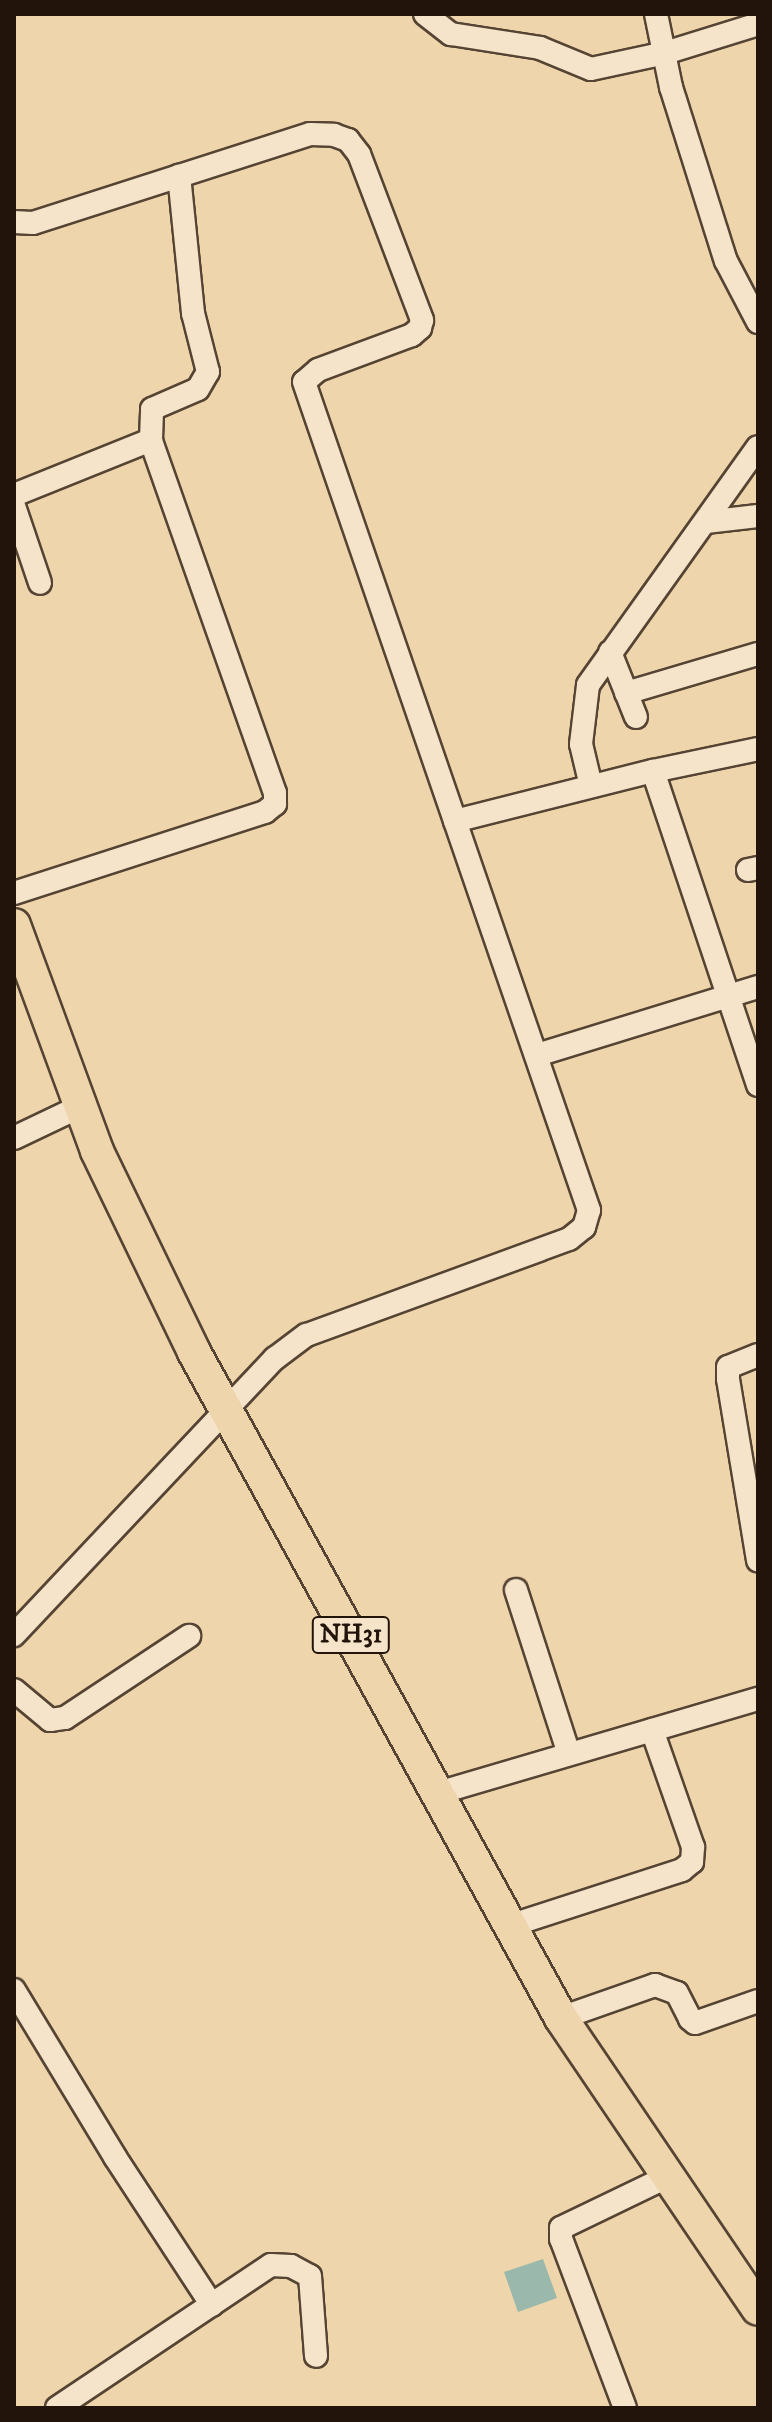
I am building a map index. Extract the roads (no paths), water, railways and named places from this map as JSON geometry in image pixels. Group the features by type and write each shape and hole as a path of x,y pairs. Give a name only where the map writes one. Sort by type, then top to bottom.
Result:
{"highway":[{"name":"NH31","path":"14,925 79,1107 149,1265 227,1411 561,2018 756,2301"}],"street":[{"path":"425,14 451,34 540,48 582,68 665,53 758,24"},
{"path":"656,14 671,87 726,261 758,322"},
{"path":"14,222 33,223 310,134 334,135 348,140 359,154 422,320 420,328 412,335 318,370 304,382 589,1210 584,1227 569,1239 306,1335 275,1358 14,1635"},
{"path":"14,893 265,812 275,804 275,793 151,440 152,409 198,389 208,372 193,313 179,176"},
{"path":"14,495 151,440"},
{"path":"591,786 581,744 588,685 758,447"},
{"path":"14,506 40,583"},
{"path":"706,522 758,516"},
{"path":"610,652 636,717"},
{"path":"626,693 758,654"},
{"path":"455,821 653,771 758,749"},
{"path":"653,771 758,1085"},
{"path":"537,1055 758,987"},
{"path":"14,1138 79,1107"},
{"path":"758,1355 728,1367 758,1561"},
{"path":"516,1590 569,1754"},
{"path":"14,1690 50,1720 65,1718 189,1636"},
{"path":"438,1793 758,1699"},
{"path":"509,1926 682,1870 692,1862 693,1847 652,1730"},
{"path":"561,2018 655,1985 677,1993 695,2023 702,2024 758,2001"},
{"path":"14,1990 115,2157 212,2305"},
{"path":"625,2408 561,2239 561,2228 669,2176"},
{"path":"57,2408 271,2265 302,2270 310,2276 316,2356"}]}
